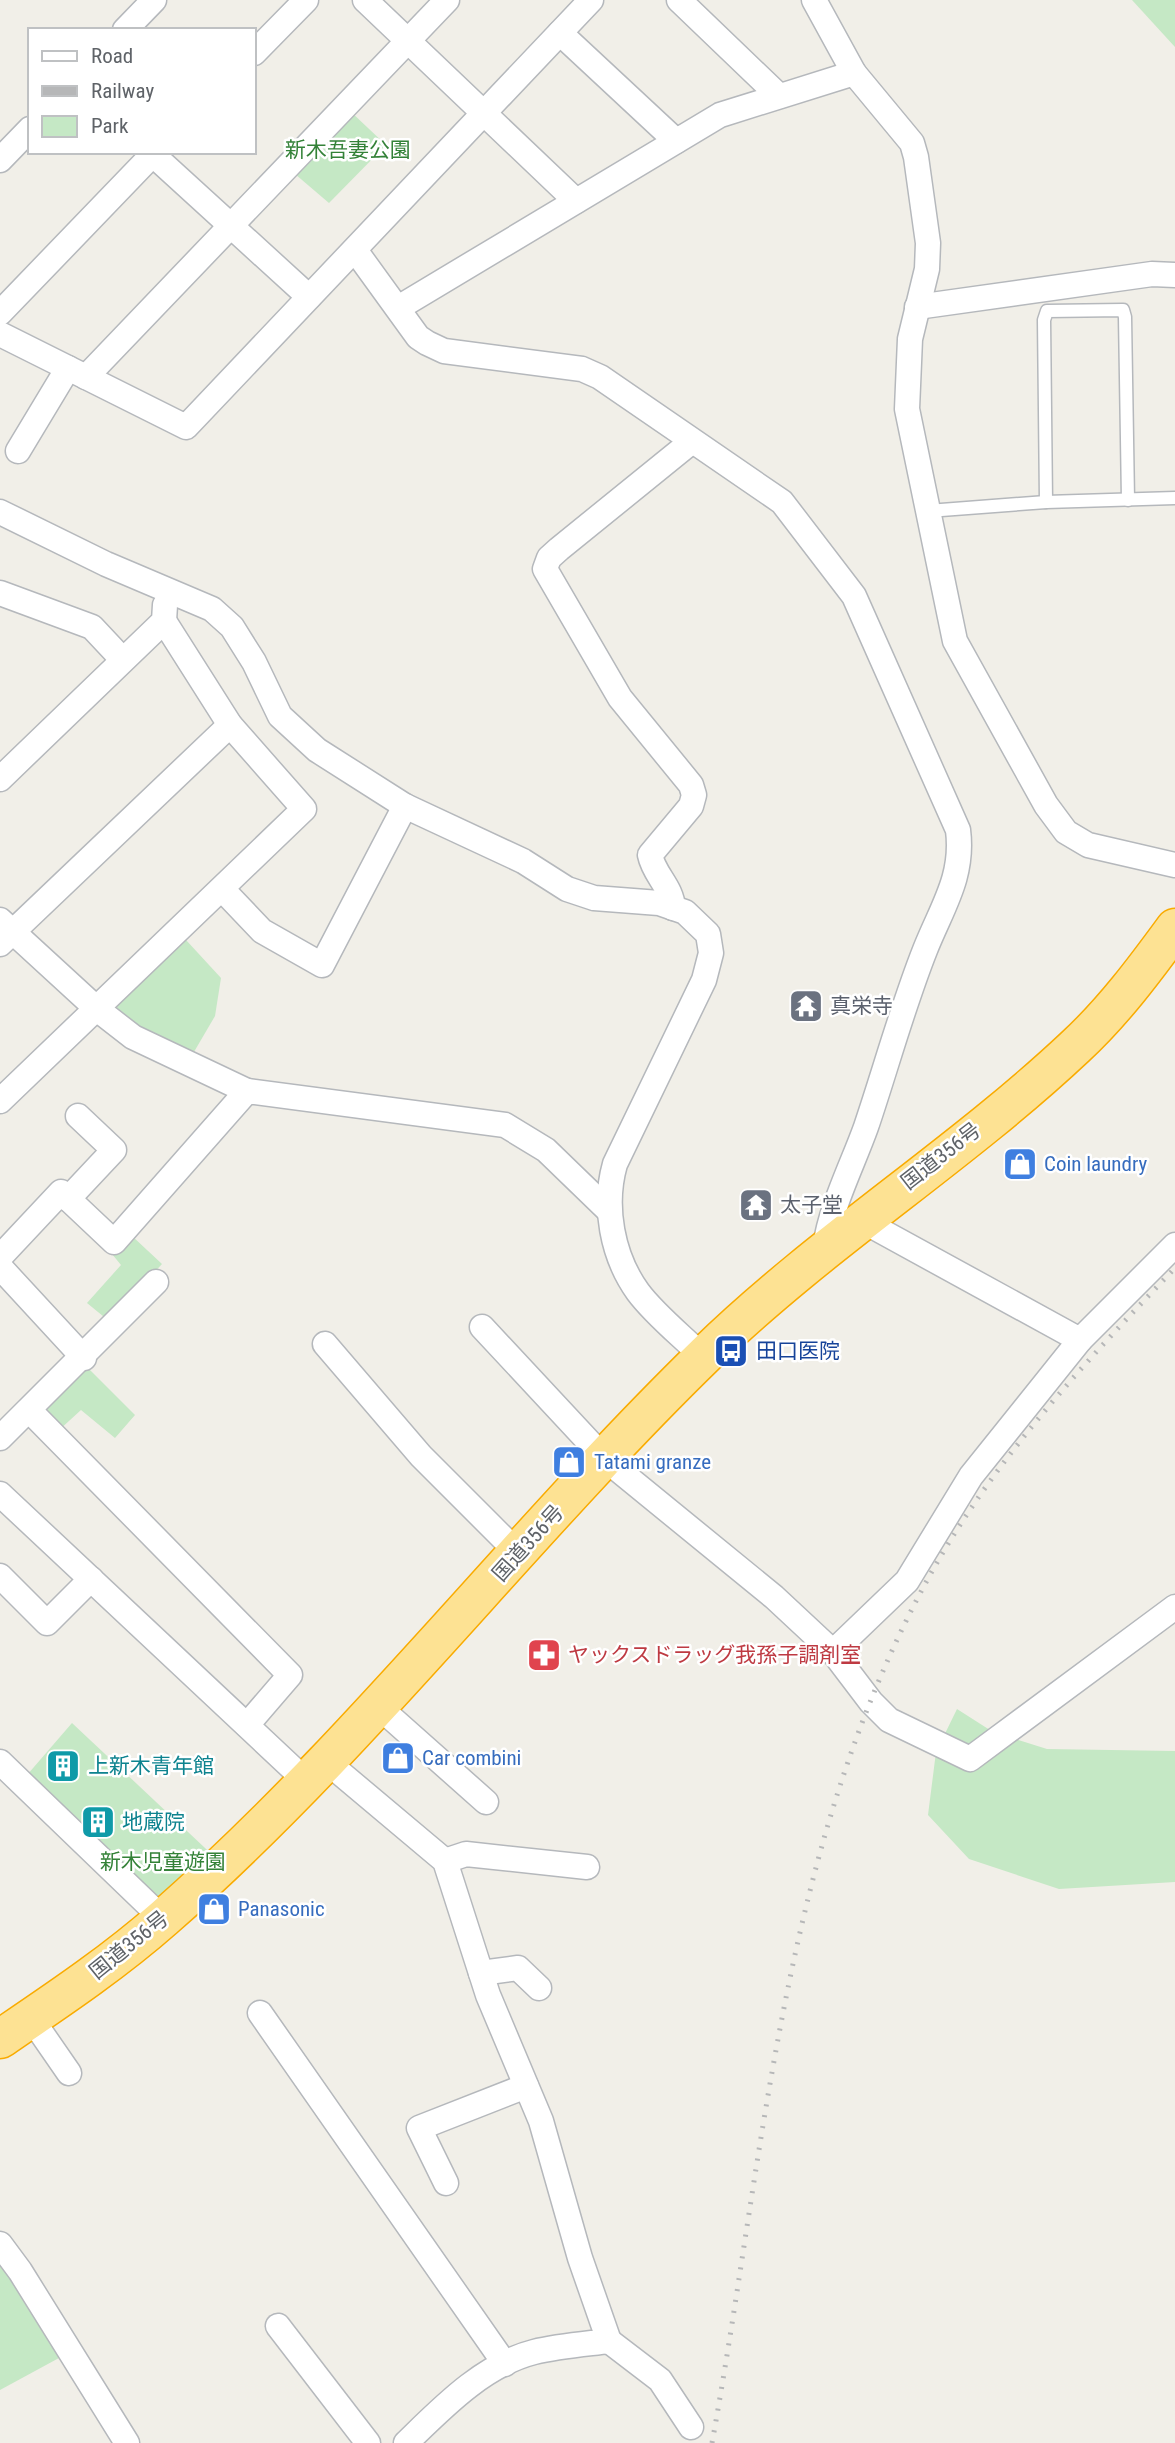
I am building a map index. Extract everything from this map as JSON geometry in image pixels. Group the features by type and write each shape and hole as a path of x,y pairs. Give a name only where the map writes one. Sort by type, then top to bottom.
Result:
{"highway":[{"name":"国道356号","path":"0,2039 163,1919 316,1771 703,1357 825,1247 1037,1081 1078,1044 1109,1012 1175,928"}],"street":[{"path":"127,28 154,0"},
{"path":"256,51 306,0"},
{"path":"365,0 576,201"},
{"path":"18,452 77,373 230,225 447,0"},
{"path":"0,334 186,427 592,0"},
{"path":"679,0 779,96"},
{"path":"814,0 854,73 912,143 928,243 927,269 910,339 907,409 955,641 1046,804 1066,832 1088,845 1175,864"},
{"path":"560,33 676,141"},
{"path":"398,308 720,115 854,73"},
{"path":"0,160 28,131"},
{"path":"0,313 152,154"},
{"path":"154,154 309,297"},
{"path":"355,250 418,337 444,351 582,369 591,373 782,502 854,596 958,830 961,855 954,882 924,952 866,1126 828,1227 825,1247"},
{"path":"917,307 1152,274 1175,275"},
{"path":"673,908 673,896 652,868 650,855 691,806 694,795 691,785 620,698 545,569 549,558 559,549 691,442"},
{"path":"0,512 33,531 212,609 232,627 254,662 280,716 295,732 405,806 523,861 567,889 594,898 659,903 685,912 708,934 711,953 704,980 615,1164 609,1185 608,1210 623,1262 638,1292 703,1357"},
{"path":"0,1101 304,809 230,725 164,621 166,589"},
{"path":"4,601 92,627 122,659"},
{"path":"0,779 164,621"},
{"path":"230,725 4,932 97,1009 152,1047 247,1091 505,1125 546,1150 608,1210"},
{"path":"222,889 262,931 322,965 405,806"},
{"path":"0,1257 61,1192 114,1242 247,1091"},
{"path":"68,1199 114,1150 78,1116"},
{"path":"861,1220 1080,1340"},
{"path":"833,1652 907,1581 971,1476 1080,1340 1175,1245"},
{"path":"0,1267 84,1358"},
{"path":"0,1438 84,1358 156,1282"},
{"path":"482,1327 605,1460 774,1597 833,1652 871,1702 889,1720 970,1759 1175,1606"},
{"path":"325,1345 421,1456 519,1554"},
{"path":"29,1410 290,1675 247,1725"},
{"path":"0,1494 247,1725 445,1861 481,1973 541,2121 580,2258 610,2341 660,2380 691,2427"},
{"path":"0,1576 47,1623 91,1579"},
{"path":"378,1706 486,1802"},
{"path":"0,1762 163,1919"},
{"path":"445,1861 466,1854 587,1867"},
{"path":"481,1973 518,1968 539,1988"},
{"path":"260,2012 505,2364"},
{"path":"31,2018 69,2073"},
{"path":"446,2183 419,2128 526,2086"},
{"path":"0,2244 20,2271 127,2443"},
{"path":"278,2326 368,2443"},
{"path":"407,2443 443,2407 492,2370 532,2352 610,2341"}],"lane":[{"path":"1046,502 1044,320 1047,312 1122,310 1125,317 1128,500"},
{"path":"928,511 1046,502 1175,498"}],"green space":[{"path":"1132,0 1175,0 1175,47"},
{"name":"新木吾妻公園","path":"350,111 386,145 329,203 295,174"},
{"path":"186,940 221,978 215,1016 191,1057 110,1012"},
{"path":"132,1236 162,1264 109,1321 87,1303 121,1265 112,1254"},
{"path":"86,1366 135,1415 115,1438 81,1410 58,1431 38,1412"},
{"path":"957,1709 993,1732 1047,1749 1175,1751 1175,1882 1059,1889 969,1859 928,1815 936,1752"},
{"name":"新木児童遊園","path":"72,1723 221,1863 163,1919 21,1782"},
{"path":"0,2244 70,2352 0,2390"}],"railway":[{"path":"712,2443 766,2106 787,1994 812,1883 844,1775 884,1669 935,1566 987,1485 1077,1373 1175,1268"}],"place":[{"name":"真栄寺","path":"806,1006"},
{"name":"Coin laundry","path":"1020,1164"},
{"name":"太子堂","path":"756,1205"},
{"name":"田口医院","path":"731,1351"},
{"name":"Tatami granze","path":"569,1462"},
{"name":"ヤックスドラッグ我孫子調剤室","path":"544,1655"},
{"name":"Car combini","path":"398,1758"},
{"name":"上新木青年館","path":"63,1766"},
{"name":"地蔵院","path":"98,1822"},
{"name":"Panasonic","path":"214,1909"}]}
